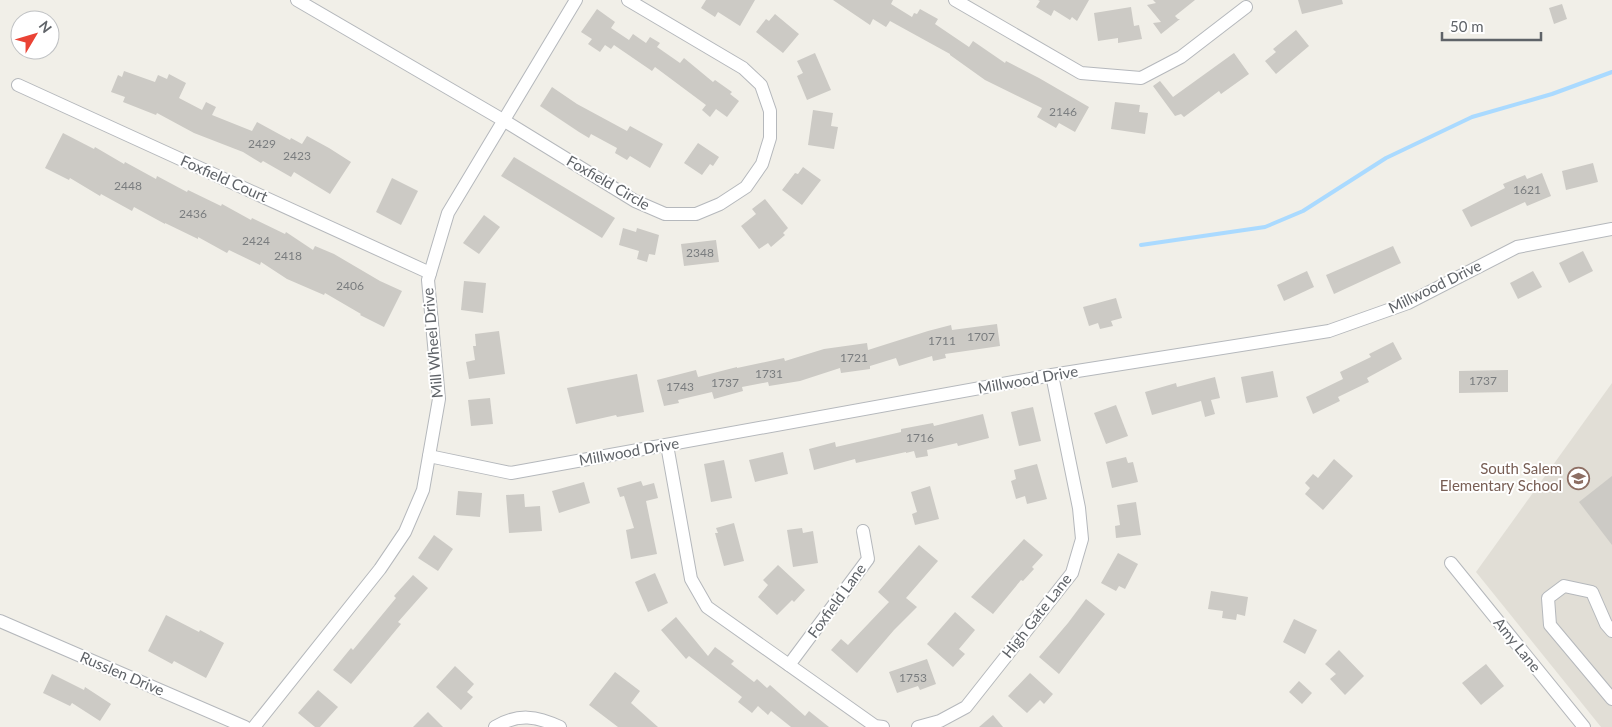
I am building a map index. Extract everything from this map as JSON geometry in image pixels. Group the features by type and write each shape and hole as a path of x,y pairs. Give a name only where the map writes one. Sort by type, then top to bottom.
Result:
{"street":[{"name":"Foxfield Circle","path":"297,0 503,120 635,201 666,214 696,214 720,204 746,186 762,164 770,138 770,111 761,85 743,68 628,0"},
{"name":"Mill Wheel Drive","path":"254,727 380,569 405,532 423,490 439,399 428,280 448,214 576,0"},
{"path":"955,0 1081,73 1141,78 1181,57 1246,7"},
{"name":"Foxfield Court","path":"18,86 430,273"},
{"name":"Millwood Drive","path":"429,456 512,473 1052,376 1329,331 1408,303 1517,247 1612,229"},
{"name":"High Gate Lane","path":"918,727 940,721 966,707 1072,572 1082,539 1079,508 1052,376"},
{"path":"667,445 690,579 707,607 875,726 883,727"},
{"name":"Foxfield Lane","path":"789,665 868,559 863,530"},
{"name":"Amy Lane","path":"1451,563 1584,727"},
{"path":"1612,631 1606,624 1592,592 1564,586 1548,598 1550,625 1612,699"},
{"name":"Russlen Drive","path":"0,621 245,727"},
{"path":"495,727 517,718 533,717 546,720 560,727"}],"shaded area":[{"name":"South Salem Elementary School","path":"1612,383 1612,727 1601,727 1476,572"}],"building":[{"path":"706,0 755,0 740,26 718,12 715,17 701,8"},
{"path":"833,0 893,0 891,4 912,17 920,9 938,19 935,24 969,47 973,41 1005,63 1006,61 1039,78 1089,107 1075,132 1059,123 1056,128 1037,117 1042,108 985,80 950,54 890,21 886,27 873,19 870,25"},
{"path":"1038,0 1089,0 1077,21 1072,17 1070,20 1054,10 1051,16 1036,7 1040,1"},
{"path":"1153,0 1195,0 1175,16 1180,19 1161,34 1153,23 1161,22 1147,5 1156,3"},
{"path":"1298,0 1342,0 1343,4 1302,14"},
{"path":"1562,4 1567,19 1554,24 1549,8"},
{"path":"1131,7 1134,26 1139,25 1142,39 1118,43 1118,38 1098,41 1094,13"},
{"path":"597,9 615,22 611,28 629,40 633,34 646,43 650,37 660,43 657,47 680,63 684,58 713,82 715,80 732,92 730,94 739,101 727,117 716,109 710,117 702,110 706,105 655,67 652,71 614,45 611,49 605,45 600,52 588,44 592,39 581,32"},
{"path":"775,14 799,34 783,53 756,32 766,19 769,21"},
{"path":"1296,30 1309,46 1276,74 1265,61 1276,52 1273,49"},
{"path":"815,53 831,90 807,100 797,76 803,73 797,61"},
{"path":"1234,53 1249,74 1221,94 1219,91 1184,117 1181,114 1175,116 1153,86 1160,81 1173,97"},
{"path":"124,71 155,82 158,75 167,79 169,74 186,83 179,98 202,110 206,102 216,107 212,115 252,131 257,122 290,140 291,138 302,144 307,136 351,162 330,194 294,172 291,177 263,161 261,163 243,152 194,133 157,113 156,115 123,102 125,97 111,92 118,75 122,77"},
{"path":"552,87 577,104 627,131 630,126 663,144 650,168 630,156 627,160 615,153 617,148 591,134 589,138 540,106"},
{"path":"1115,102 1140,105 1139,112 1148,113 1145,134 1111,129"},
{"path":"813,110 833,113 831,126 838,127 834,149 808,145"},
{"path":"63,133 94,149 95,147 124,164 125,162 156,179 157,176 187,192 188,190 221,206 222,204 251,220 252,218 285,234 286,232 313,250 315,246 334,254 380,281 402,291 384,327 360,315 325,293 324,295 287,279 261,262 260,265 229,250 227,253 134,207 132,211 101,194 100,196 70,178 69,180 45,168"},
{"path":"698,143 719,157 713,166 710,164 702,175 684,163"},
{"path":"514,157 615,218 602,238 501,176"},
{"path":"1593,163 1598,182 1566,190 1562,171"},
{"path":"803,167 821,180 802,205 782,190 795,173 798,174"},
{"path":"1542,173 1551,196 1527,206 1525,202 1471,227 1462,210 1505,188 1503,184 1525,175 1527,179"},
{"path":"392,178 418,191 401,225 376,212"},
{"path":"765,199 788,228 783,233 785,235 771,247 768,243 759,249 741,226 756,214 752,209"},
{"path":"484,215 500,227 479,254 463,243"},
{"path":"623,228 636,232 637,228 659,235 655,255 649,254 647,262 637,259 639,251 619,245"},
{"path":"716,240 719,262 684,266 681,244"},
{"path":"1393,246 1401,263 1334,294 1326,275"},
{"path":"1583,251 1593,271 1569,283 1559,263"},
{"path":"1307,271 1314,287 1284,301 1277,285"},
{"path":"1533,271 1542,287 1518,299 1510,283"},
{"path":"464,281 486,283 483,313 461,310"},
{"path":"1116,298 1122,318 1111,321 1113,326 1100,329 1098,323 1089,326 1083,307"},
{"path":"997,324 1000,346 945,354 946,358 933,361 932,356 899,366 896,358 870,366 870,369 841,373 840,368 800,381 769,386 768,382 742,387 743,391 714,399 712,392 678,400 679,403 664,406 657,380 696,370 698,377 784,358 785,361 824,349 867,343 868,350 951,325 952,330"},
{"path":"499,331 505,374 469,379 466,362 475,360 473,346 476,346 475,334"},
{"path":"1393,342 1402,359 1367,378 1369,382 1338,397 1340,401 1313,414 1306,397 1343,379 1340,372 1371,357 1369,354"},
{"path":"1508,370 1508,392 1459,393 1459,371"},
{"path":"1273,371 1278,397 1246,403 1241,377"},
{"path":"637,374 644,412 617,417 616,415 576,424 567,388"},
{"path":"1215,377 1220,398 1211,400 1215,414 1205,417 1201,401 1152,415 1145,392 1176,383 1177,387"},
{"path":"490,398 493,424 471,426 468,400"},
{"path":"1116,405 1128,436 1106,444 1094,413"},
{"path":"1033,407 1041,441 1019,446 1011,412"},
{"path":"983,414 989,438 958,446 957,443 927,450 928,456 916,458 914,451 856,463 855,459 814,470 809,449 835,442 836,447 901,432 901,429 933,423 934,426"},
{"path":"783,452 788,474 755,482 749,460"},
{"path":"1126,457 1128,463 1133,462 1138,482 1112,488 1106,462"},
{"path":"1334,459 1353,476 1323,510 1305,494 1310,488 1305,483 1313,474 1318,478"},
{"path":"724,460 732,498 711,502 704,464"},
{"path":"1037,464 1047,499 1027,504 1025,496 1016,499 1011,481 1016,479 1014,470"},
{"path":"1612,476 1612,545 1579,502"},
{"path":"641,481 643,486 654,483 658,498 646,501 657,554 631,559 626,530 634,528 624,496 620,497 617,488"},
{"path":"584,482 590,503 559,513 552,491"},
{"path":"930,486 939,519 915,525 912,514 917,512 911,492"},
{"path":"458,491 482,493 480,517 456,515"},
{"path":"524,494 525,507 540,506 542,531 509,533 506,495"},
{"path":"1136,502 1141,535 1116,538 1115,526 1120,525 1117,505"},
{"path":"734,523 744,561 724,566 715,533 718,533 716,528"},
{"path":"802,528 803,533 813,531 818,563 793,567 787,530"},
{"path":"434,535 453,549 438,571 418,558"},
{"path":"1024,539 1043,555 1032,567 1034,569 1023,581 1021,580 993,614 971,597"},
{"path":"919,545 938,561 906,598 917,607 894,630 857,673 831,650 841,639 848,645 889,602 878,592"},
{"path":"1118,553 1138,564 1125,589 1119,586 1116,591 1101,583"},
{"path":"778,565 805,590 794,602 792,600 777,615 758,597 768,585 763,580"},
{"path":"655,573 668,603 648,612 635,582"},
{"path":"413,575 428,588 398,622 401,624 351,684 333,670 351,648 353,650 396,598 394,596"},
{"path":"1211,591 1248,597 1245,616 1237,614 1236,620 1222,618 1223,611 1208,609"},
{"path":"1086,599 1105,614 1059,674 1039,657"},
{"path":"955,612 975,630 959,649 965,654 953,667 927,644"},
{"path":"166,615 224,643 206,678 174,661 172,664 148,651"},
{"path":"676,617 708,656 715,647 734,661 731,664 754,682 757,679 767,688 770,685 805,716 809,711 829,727 791,727 771,711 768,715 758,706 752,713 738,702 742,697 689,656 686,659 661,630"},
{"path":"1294,619 1317,630 1305,654 1283,642"},
{"path":"1339,650 1364,676 1345,695 1330,679 1336,674 1325,664"},
{"path":"927,659 936,684 920,690 918,686 897,693 889,672"},
{"path":"1486,664 1504,686 1481,705 1462,683"},
{"path":"455,666 474,684 467,692 473,697 461,710 436,687"},
{"path":"615,672 640,691 631,703 658,727 618,727 589,705"},
{"path":"1030,673 1053,694 1044,704 1040,700 1027,713 1008,696"},
{"path":"52,674 84,690 85,687 111,704 100,721 72,703 70,706 43,693"},
{"path":"1299,681 1312,693 1302,704 1289,692"},
{"path":"318,690 338,707 320,727 315,727 298,713"},
{"path":"428,712 443,727 413,727"},
{"path":"993,715 1003,727 979,727"}],"waterway":[{"path":"1141,245 1265,227 1303,211 1386,158 1472,117 1552,94 1612,72"}],"place":[{"name":"South Salem Elementary School","path":"1578,478"}]}
